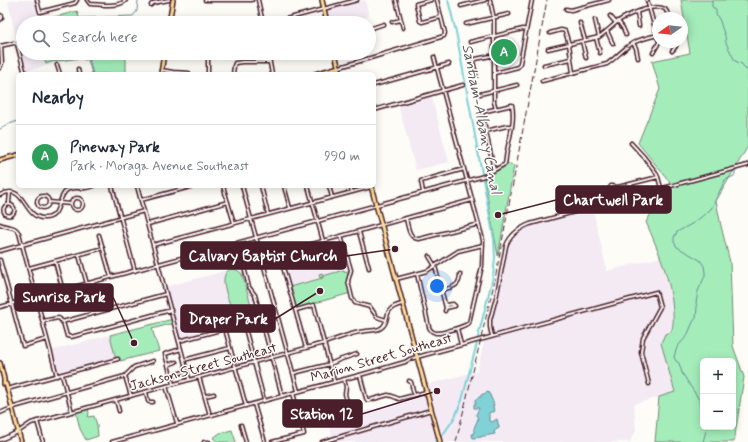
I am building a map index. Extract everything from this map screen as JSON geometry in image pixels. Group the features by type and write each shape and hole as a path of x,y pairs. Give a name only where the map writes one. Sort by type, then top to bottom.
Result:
{"main road":[{"path":"170,16 172,0"},
{"path":"322,0 326,16"},
{"path":"161,72 163,60"},
{"path":"336,60 339,72"},
{"path":"321,72 338,67"},
{"path":"0,160 16,156"},
{"path":"372,188 440,442"},
{"path":"0,364 21,442"}],"street":[{"path":"37,0 40,12 74,3 77,0"},
{"path":"87,0 90,4 118,5 126,0"},
{"path":"151,5 153,3 169,0"},
{"path":"205,0 252,0"},
{"path":"258,0 261,16"},
{"path":"298,16 357,0"},
{"path":"396,0 403,28"},
{"path":"432,0 416,4 421,22 441,17"},
{"path":"376,56 445,36 437,0"},
{"path":"461,6 485,0"},
{"path":"490,0 494,17 494,102 496,109"},
{"path":"495,73 514,68 519,65 532,0"},
{"path":"566,9 571,10 597,1 609,0"},
{"path":"648,1 652,15"},
{"path":"548,49 600,37 617,22 636,12 659,7 665,9 667,12"},
{"path":"636,12 639,26"},
{"path":"466,24 509,14"},
{"path":"0,15 2,18 0,20"},
{"path":"610,16 623,28 626,35"},
{"path":"392,22 401,20"},
{"path":"594,20 600,37"},
{"path":"580,23 586,58"},
{"path":"376,27 384,24"},
{"path":"470,42 523,29 526,30"},
{"path":"550,33 561,30 566,31 573,73"},
{"path":"607,31 613,44"},
{"path":"542,81 607,64 633,43 652,37"},
{"path":"596,38 600,53"},
{"path":"633,43 636,48 638,58"},
{"path":"2,67 0,46 16,44"},
{"path":"653,53 656,48"},
{"path":"672,51 675,48"},
{"path":"476,75 473,61 495,55"},
{"path":"417,274 430,329 437,333 467,325 469,323 481,275 483,244 479,224 434,57"},
{"path":"544,65 571,59"},
{"path":"22,60 25,72"},
{"path":"208,60 208,72"},
{"path":"338,67 362,60"},
{"path":"233,72 235,63 238,62 270,62 272,72"},
{"path":"376,84 449,64"},
{"path":"57,65 59,72"},
{"path":"161,72 189,72"},
{"path":"376,109 463,85"},
{"path":"480,94 517,85"},
{"path":"0,307 484,176 505,164 506,162 506,154 514,113 512,105 482,112 494,170"},
{"path":"486,131 511,126"},
{"path":"631,143 655,171 661,188"},
{"path":"492,336 490,320 497,294 506,246 514,234 521,228 530,224 748,165"},
{"path":"423,192 421,181 464,169"},
{"path":"606,204 606,195 611,186 618,187 658,177"},
{"path":"0,195 10,192 21,196 28,209 34,215 46,217 52,215 57,210 64,193 72,188"},
{"path":"112,188 135,271"},
{"path":"138,188 189,379"},
{"path":"141,200 186,188"},
{"path":"224,188 234,223"},
{"path":"242,188 298,391"},
{"path":"262,188 268,214"},
{"path":"285,188 290,208"},
{"path":"308,188 323,241"},
{"path":"330,188 332,197"},
{"path":"351,188 352,192"},
{"path":"153,245 365,188"},
{"path":"9,204 15,208 14,213 9,215 4,213 4,211 5,206 9,204 10,192"},
{"path":"44,196 48,198 49,202 46,207 42,208 38,205 37,201 40,197 44,196"},
{"path":"78,198 82,201 83,205 81,209 76,210 72,208 71,204 73,200 78,198"},
{"path":"282,396 255,295 249,287 243,263 472,200"},
{"path":"49,202 71,204"},
{"path":"147,224 228,202"},
{"path":"0,251 144,211"},
{"path":"406,218 410,233 414,238 419,239 479,224"},
{"path":"0,224 3,226 13,227 20,235 57,376"},
{"path":"359,232 369,268"},
{"path":"99,235 111,277"},
{"path":"341,236 350,270 348,281 352,298 355,303 370,307 377,317 386,320"},
{"path":"396,279 427,271 458,251 483,244"},
{"path":"28,268 102,248"},
{"path":"279,253 306,348"},
{"path":"78,255 87,284"},
{"path":"429,256 435,266 442,290 445,308"},
{"path":"0,260 23,346 47,339"},
{"path":"55,261 63,291"},
{"path":"442,290 457,285 460,274"},
{"path":"93,282 96,294 98,296"},
{"name":"Marion Street Southeast","path":"112,442 123,441 177,424 360,375 417,357 656,292 660,307 643,338 641,352 649,384"},
{"path":"62,322 166,294"},
{"name":"Jackson Street Southeast","path":"0,440 37,421 189,379 272,358 364,331 377,330 383,326 391,309 402,304"},
{"path":"296,310 314,305 334,381"},
{"path":"43,321 58,318 60,319 66,335 71,337 171,310"},
{"path":"179,341 277,315"},
{"path":"244,324 264,401"},
{"path":"457,328 461,345"},
{"path":"225,329 246,406"},
{"path":"184,360 230,348"},
{"path":"173,384 166,353 181,349"},
{"path":"294,373 330,364 357,354"},
{"path":"7,390 118,359"},
{"path":"0,413 12,408 126,376 134,367 153,361"},
{"path":"168,365 176,362"},
{"path":"171,376 187,371"},
{"path":"62,375 72,412"},
{"path":"360,375 367,400 388,395 403,398 426,392"},
{"path":"126,376 131,396"},
{"path":"199,377 210,415"},
{"path":"344,379 346,387 345,394 348,406"},
{"path":"409,381 411,382 414,395"},
{"path":"0,386 6,384"},
{"path":"166,386 177,424"},
{"path":"146,392 148,401 153,402"},
{"path":"272,442 304,434 293,393"},
{"path":"205,396 214,394"},
{"path":"116,400 119,411"},
{"path":"254,404 265,442"},
{"path":"322,442 431,410"},
{"path":"37,421 43,442"},
{"path":"241,425 246,442"},
{"path":"204,442 210,442"}],"shaded area":[{"path":"14,0 35,0 39,16 16,16 16,38 8,2"},
{"path":"365,0 369,16 328,16 328,10"},
{"path":"23,60 51,60 52,64 26,71"},
{"path":"431,95 449,162 416,170 398,104"},
{"path":"593,210 607,271 661,257 672,298 673,326 671,332 671,378 675,393 634,404 636,430 630,442 317,442 332,435 325,408 337,404 341,418 428,394 426,385 477,371 508,243 514,233 524,227"},
{"path":"341,236 351,270 289,287 279,253"},
{"path":"243,265 249,287 254,293 261,319 179,341 164,287"},
{"path":"110,335 116,360 57,376 50,351"}],"green space":[{"path":"681,0 748,0 748,146 716,201 730,262 733,346 744,377 736,429 736,358 700,358 700,430 736,430 734,442 655,442 659,397 675,392 661,343 665,334 671,332 673,324 672,299 667,276 646,222 670,182 638,143 660,89 652,61 690,53 688,41 688,12 683,12"},
{"path":"77,11 79,16 59,16"},
{"path":"514,42 511,58 496,61 496,46"},
{"path":"45,60 66,60 51,62 46,64"},
{"path":"89,60 126,60 126,72 92,72"},
{"path":"507,164 514,166 498,256 484,178"},
{"path":"232,269 237,270 242,274 253,312 250,313 249,308 245,312 241,313 232,309 227,297 224,278 226,273"},
{"path":"344,270 345,272 351,270 348,281 351,293 296,310 289,287 323,278 323,276"},
{"path":"322,273 323,276 320,278 319,274"},
{"path":"173,319 174,323 152,329 159,351 120,361 119,359 116,360 110,335"},
{"path":"88,409 88,417 94,416 98,436 86,440 80,429 76,412"},
{"path":"232,430 236,442 218,442 213,438 220,433"}],"water":[{"path":"488,392 494,405 494,412 489,413 489,421 492,422 497,419 499,428 494,431 495,434 473,438 472,435 478,418 476,415 479,408 474,408 474,404 476,404 476,399"}],"waterway":[{"path":"133,16 137,11 138,0"},
{"name":"Santiam-Albany Canal","path":"448,0 456,32 494,239 495,258 493,277 478,337"},
{"path":"712,0 712,7 716,9 716,14 720,21 726,43 735,61 742,64 745,69 748,70"},
{"path":"88,60 91,72"},
{"path":"0,129 16,122"},
{"path":"740,166 748,162"},
{"path":"700,401 682,373 679,363 674,357 678,346 687,336 696,318 698,291 705,276 705,272 704,266 700,260 677,247 674,242 674,237 677,232 695,222 711,209 725,180 734,176 737,169"},
{"name":"Santiam-Albany Canal","path":"442,436 455,417 462,400 477,343"},
{"path":"703,442 706,430"}],"railway":[{"path":"456,442 495,280 547,0"}],"place":[{"name":"Pineway Park","path":"504,52"},
{"name":"Chartwell Park","path":"498,215"},
{"name":"Calvary Baptist Church","path":"395,249"},
{"name":"Draper Park","path":"320,291"},
{"name":"Sunrise Park","path":"134,343"},
{"name":"Station 12","path":"437,391"}]}
